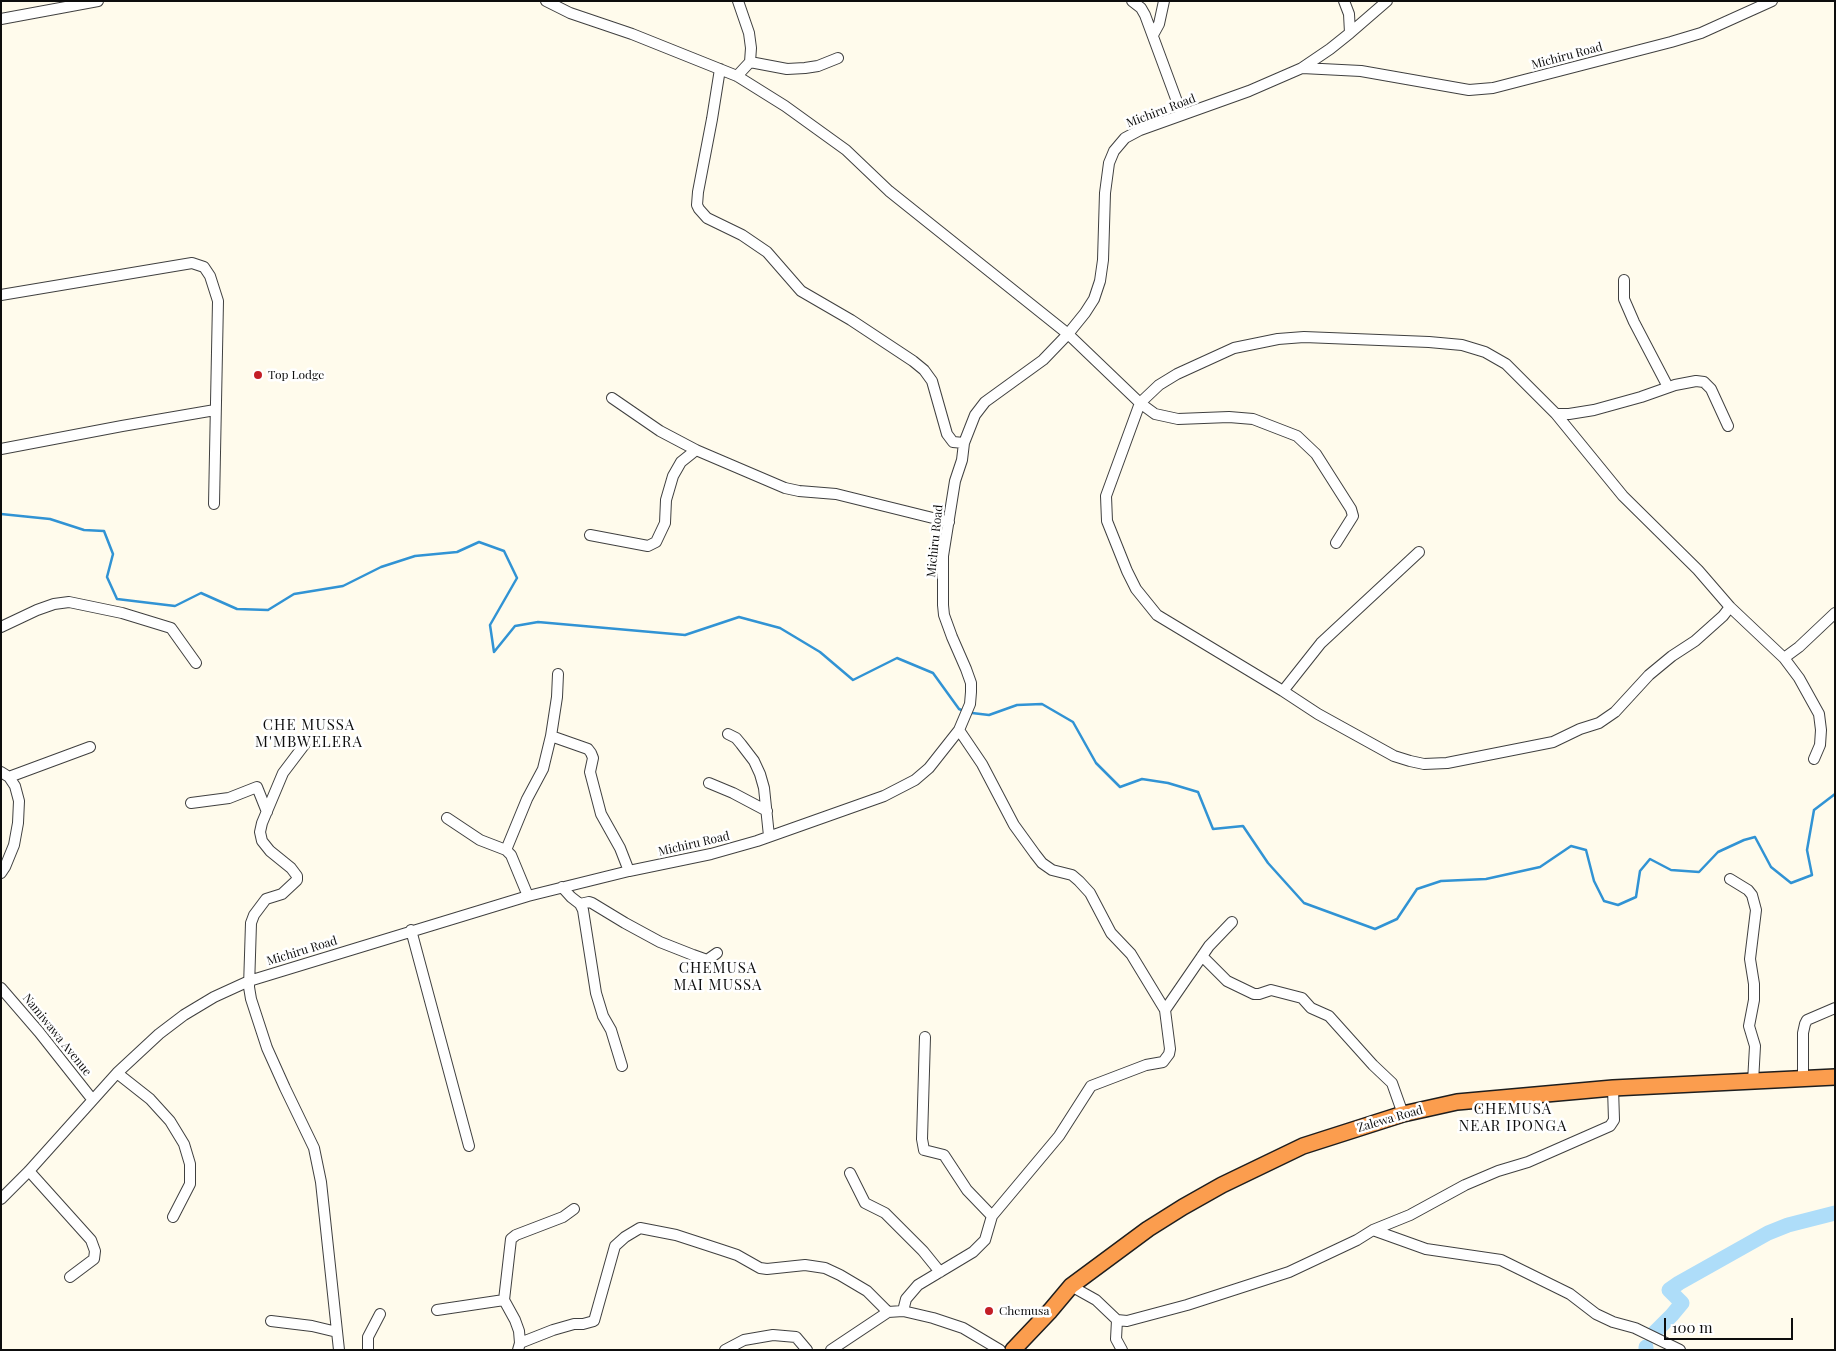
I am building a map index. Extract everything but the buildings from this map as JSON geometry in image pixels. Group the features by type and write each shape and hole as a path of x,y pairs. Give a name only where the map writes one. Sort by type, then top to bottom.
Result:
{"highway":[{"name":"Zalewa Road","path":"1013,1350 1071,1286 1148,1229 1222,1185 1303,1146 1403,1114 1457,1102 1613,1088 1835,1077"}],"street":[{"path":"1,19 98,1"},
{"path":"546,1 570,13 632,34 737,76 785,106 846,150 889,191 1068,334 1155,414 1178,419 1222,417 1253,419 1297,436 1316,454 1351,508 1352,516 1336,543"},
{"path":"737,76 750,62 751,48 749,33 738,1"},
{"path":"1132,1 1141,8 1153,35 1182,115"},
{"path":"1153,35 1164,1"},
{"path":"1344,1 1349,14 1350,33"},
{"path":"1302,68 1330,49 1387,1"},
{"name":"Michiru Road","path":"1,1199 29,1171 92,1099 159,1034 184,1015 214,997 250,980 528,896 628,871 711,854 769,836 832,816 898,790 915,780 929,768 959,730 970,704 972,692 966,669 944,615 943,556 955,481 962,460 964,443 975,415 985,402 1043,360 1085,314 1094,299 1100,281 1103,260 1105,193 1109,162 1120,143 1132,134 1249,91 1302,68 1361,71 1469,90 1493,88 1678,40 1709,29 1772,1"},
{"path":"750,62 788,69 818,66 838,58"},
{"path":"720,69 698,192 697,204 699,209 706,218 742,235 768,252 802,291 851,320 913,361 932,381 946,434 953,442 964,443"},
{"path":"1,295 192,263 200,265 210,276 218,301 214,504"},
{"path":"1624,280 1624,299 1668,387"},
{"path":"1730,607 1714,625 1649,675 1609,718 1552,742 1447,764 1424,764 1394,756 1318,714 1283,690 1157,615 1136,589 1111,534 1107,521 1106,496 1140,402 1158,385 1176,374 1223,352 1253,342 1304,337 1428,342 1462,345 1485,352 1506,364 1556,414 1623,496 1698,570 1730,607 1784,658 1800,678 1819,714 1820,746 1814,759"},
{"path":"1556,414 1594,410 1641,397 1687,381 1696,380 1704,382 1711,389 1728,426"},
{"path":"612,398 660,431 696,450 786,488 819,494 836,494 949,522"},
{"path":"1,449 215,410"},
{"path":"590,535 648,546 656,542 665,523 666,500 673,476 681,462 696,450"},
{"path":"1283,690 1321,643 1419,552"},
{"path":"1,627 54,604 69,602 122,613 171,628 196,663"},
{"path":"1784,658 1799,647 1835,613"},
{"path":"506,850 527,799 543,769 551,736 557,697 558,674"},
{"path":"903,1311 906,1299 918,1285 980,1246 988,1234 992,1216 1059,1136 1091,1086 1146,1065 1163,1062 1170,1049 1165,1010 1131,954 1111,933 1085,886 1072,875 1052,870 1035,854 1014,825 982,764 959,730"},
{"path":"728,734 736,738 754,761 764,788 769,836"},
{"path":"551,736 588,749 591,753 593,758 590,772 601,814 620,848 628,871"},
{"path":"308,740 283,773 260,832 262,841 270,851 291,868 297,876 297,880 282,894 266,900 254,915 251,923 250,980 251,999 267,1048 314,1148 321,1182 339,1350"},
{"path":"1,873 6,867 14,845 19,801 15,786 5,774 90,747"},
{"path":"709,783 767,811"},
{"path":"191,803 228,798 257,787 267,812"},
{"path":"447,818 480,840 506,850 514,860 528,896"},
{"path":"1730,879 1748,890 1752,895 1756,910 1750,959 1754,984 1754,1000 1749,1026 1754,1046 1754,1082"},
{"path":"562,887 580,904 583,910 596,993 622,1066"},
{"path":"580,904 592,903 651,937 693,956 707,960 717,953"},
{"path":"1165,1010 1202,956 1232,922"},
{"path":"411,930 469,1146"},
{"path":"1202,956 1227,981 1254,994 1271,990 1302,998 1311,1008 1329,1016 1373,1065 1392,1083 1403,1114"},
{"name":"Namiwawa Avenue","path":"1,988 92,1099"},
{"path":"1803,1078 1803,1033 1805,1024 1807,1020 1835,1008"},
{"path":"925,1037 922,1139 924,1150 944,1155 967,1190 992,1216"},
{"path":"117,1073 150,1099 170,1121 184,1144 190,1164 190,1184 172,1217"},
{"path":"1071,1286 1096,1300 1117,1320 1127,1321 1187,1305 1288,1272 1373,1230 1410,1215 1489,1174 1528,1162 1610,1126 1614,1120 1613,1088"},
{"path":"29,1171 91,1240 95,1251 94,1259 70,1278"},
{"path":"850,1173 865,1203 885,1213 923,1251 940,1272"},
{"path":"574,1209 563,1217 516,1235 512,1240 504,1300 517,1325 519,1346 553,1330 594,1321 615,1246 640,1228 676,1235 722,1250 737,1255 760,1268 805,1265 825,1268 867,1291 888,1312"},
{"path":"1373,1230 1426,1249 1501,1260 1570,1294 1596,1314 1613,1322 1635,1328 1680,1350"},
{"path":"437,1310 504,1300"},
{"path":"831,1350 888,1312 903,1311 934,1318 963,1328 1000,1350"},
{"path":"368,1350 368,1337 380,1314"},
{"path":"1117,1320 1116,1339 1122,1350"},
{"path":"271,1321 312,1326 337,1332"},
{"path":"725,1350 744,1340 773,1334 796,1337 807,1350"}],"waterway":[{"path":"1,514 50,519 84,530 104,531 113,554 107,577 117,599 175,606 201,593 237,609 268,610 294,594 343,586 381,567 415,556 457,552 479,542 504,551 517,578 490,625 494,652 515,626 538,622 685,635 739,617 780,628 820,652 853,680 897,658 933,673 959,709 964,711"},
{"path":"972,713 989,715 1017,705 1042,704 1073,722 1096,763 1120,787 1142,779 1168,783 1198,792 1213,829 1243,826 1268,863 1304,903 1375,929 1397,919 1417,889 1441,881 1486,879 1540,867 1571,846 1586,850 1594,881 1604,901 1618,905 1636,897 1640,871 1650,859 1671,870 1699,872 1718,852 1755,837 1771,867 1791,883 1812,875 1807,850 1814,810 1835,794"},
{"path":"1654,1333 1682,1303 1669,1290 1679,1283 1768,1233 1788,1225 1835,1213"}],"place":[{"name":"Top Lodge","path":"258,375"},
{"name":"Chemusa","path":"989,1311"}],"district":[{"name":"CHE MUSSA M'MBWELERA","path":"309,734"},
{"name":"CHEMUSA MAI MUSSA","path":"718,976"},
{"name":"CHEMUSA NEAR IPONGA","path":"1513,1118"}]}
